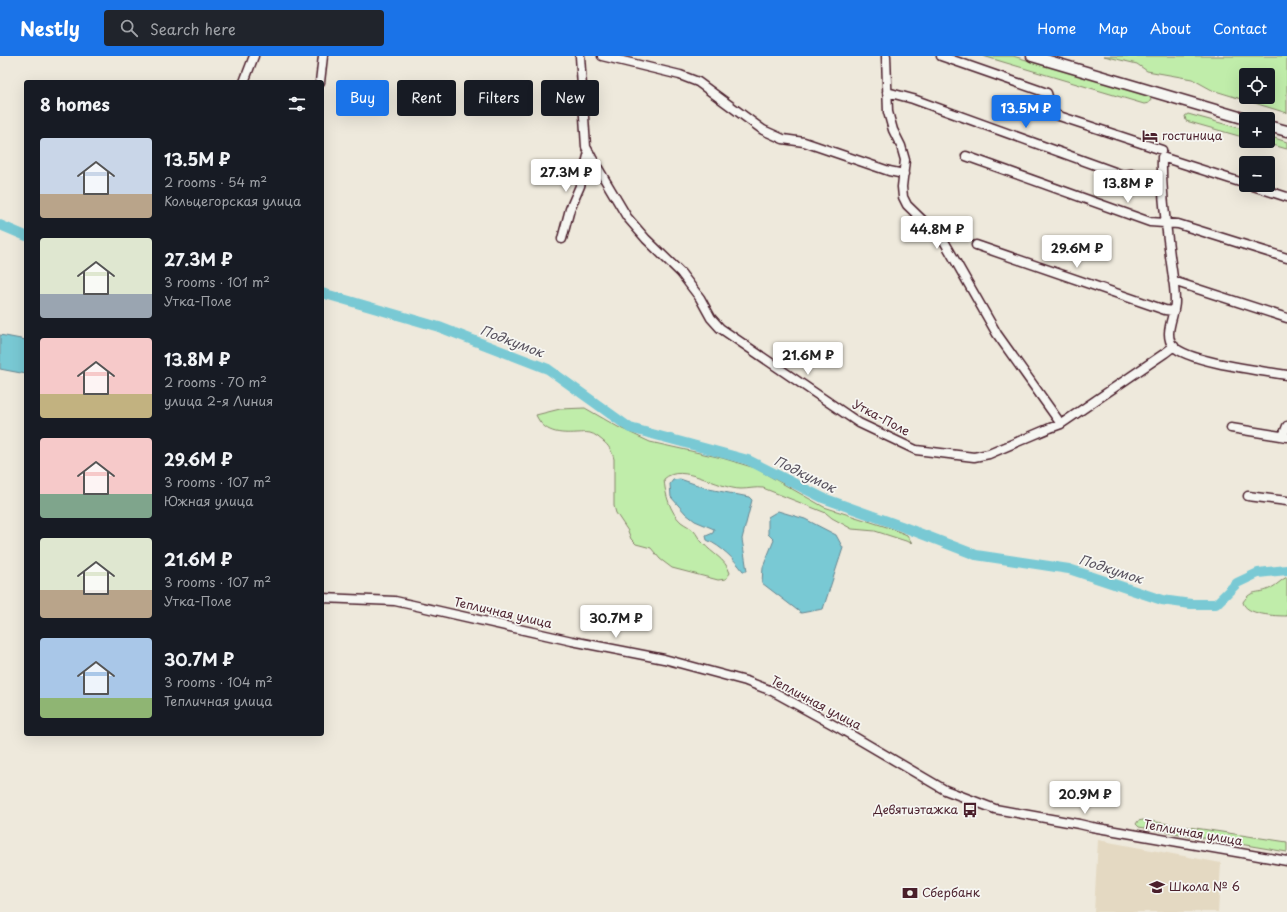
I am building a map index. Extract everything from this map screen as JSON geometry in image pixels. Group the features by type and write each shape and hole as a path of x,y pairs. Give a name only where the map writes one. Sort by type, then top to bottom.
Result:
{"main road":[{"path":"1032,56 1239,117"},
{"path":"1275,128 1287,131"}],"street":[{"path":"245,80 254,56"},
{"path":"320,80 323,56"},
{"name":"Утка-Поле","path":"580,56 586,147 627,217 646,239 681,274 700,298 711,318 720,328 859,423 916,450 974,457 989,454 1061,424 1174,346"},
{"path":"602,56 680,75 698,82 763,130 783,139 804,142 889,171 904,174"},
{"path":"886,56 888,112 893,130 901,146 905,160 902,187 903,197 907,205 944,241 997,334 1061,424"},
{"path":"941,56 1046,93 1053,114 1239,182"},
{"path":"887,92 913,99 1123,175 1131,174 1162,179"},
{"path":"562,239 570,210 580,186 589,152"},
{"path":"1162,154 1162,179 1175,302 1169,332 1170,341 1179,350 1196,358 1287,375"},
{"path":"966,156 1150,222 1178,224 1287,258"},
{"path":"1272,192 1287,197"},
{"path":"976,245 1165,310 1174,311"},
{"path":"1173,281 1287,318"},
{"path":"1231,428 1285,436 1287,426"},
{"path":"1248,496 1287,501"},
{"name":"Тепличная улица","path":"324,598 395,601 572,641 664,659 746,681 772,690 945,790 994,809 1287,861"}],"shaded area":[{"name":"Школа № 6","path":"1098,840 1221,863 1218,912 1094,912"}],"green space":[{"path":"983,56 1013,56 1149,96 1151,99 1149,103 1144,104"},
{"path":"1104,56 1287,56 1287,113 1258,104 1275,104 1275,68 1239,68 1239,98 1212,90 1192,79 1147,71 1137,64"},
{"path":"1188,114 1239,128 1239,136 1186,121 1185,116"},
{"path":"1275,138 1287,142 1287,149 1275,146"},
{"path":"585,408 618,427 650,442 722,458 755,468 824,507 893,529 907,535 912,543 875,531 852,529 826,513 763,488 732,488 680,473 664,479 667,497 671,508 677,518 691,528 702,542 722,560 730,573 726,579 718,580 672,568 660,559 651,548 636,544 631,539 628,531 616,513 614,506 614,459 607,445 594,434 564,433 548,429 543,426 536,415 560,409"},
{"path":"1287,577 1287,616 1262,614 1249,610 1245,606 1243,602 1249,595 1267,590"},
{"path":"1143,820 1287,842 1287,852 1139,827 1136,824 1138,821"}],"water":[{"path":"0,335 24,340 24,374 0,369"},
{"path":"680,479 709,489 749,497 752,500 742,539 747,571 743,571 727,553 707,540 706,536 713,533 714,529 695,521 686,514 671,497 670,484 673,480"},
{"path":"778,511 805,519 836,535 843,548 823,609 801,613 762,583 763,567 774,540 768,534 768,517"}],"waterway":[{"name":"Подкумок","path":"0,225 24,235"},
{"name":"Подкумок","path":"324,294 439,327 548,369 630,428 748,460 823,498 976,555 1069,569 1162,600 1191,604 1216,604 1237,583 1258,573 1287,570"}],"place":[{"name":"гостиница","path":"1150,136"},
{"name":"Девятиэтажка","path":"970,810"},
{"name":"Школа № 6","path":"1157,887"},
{"name":"Сбербанк","path":"910,893"}]}
